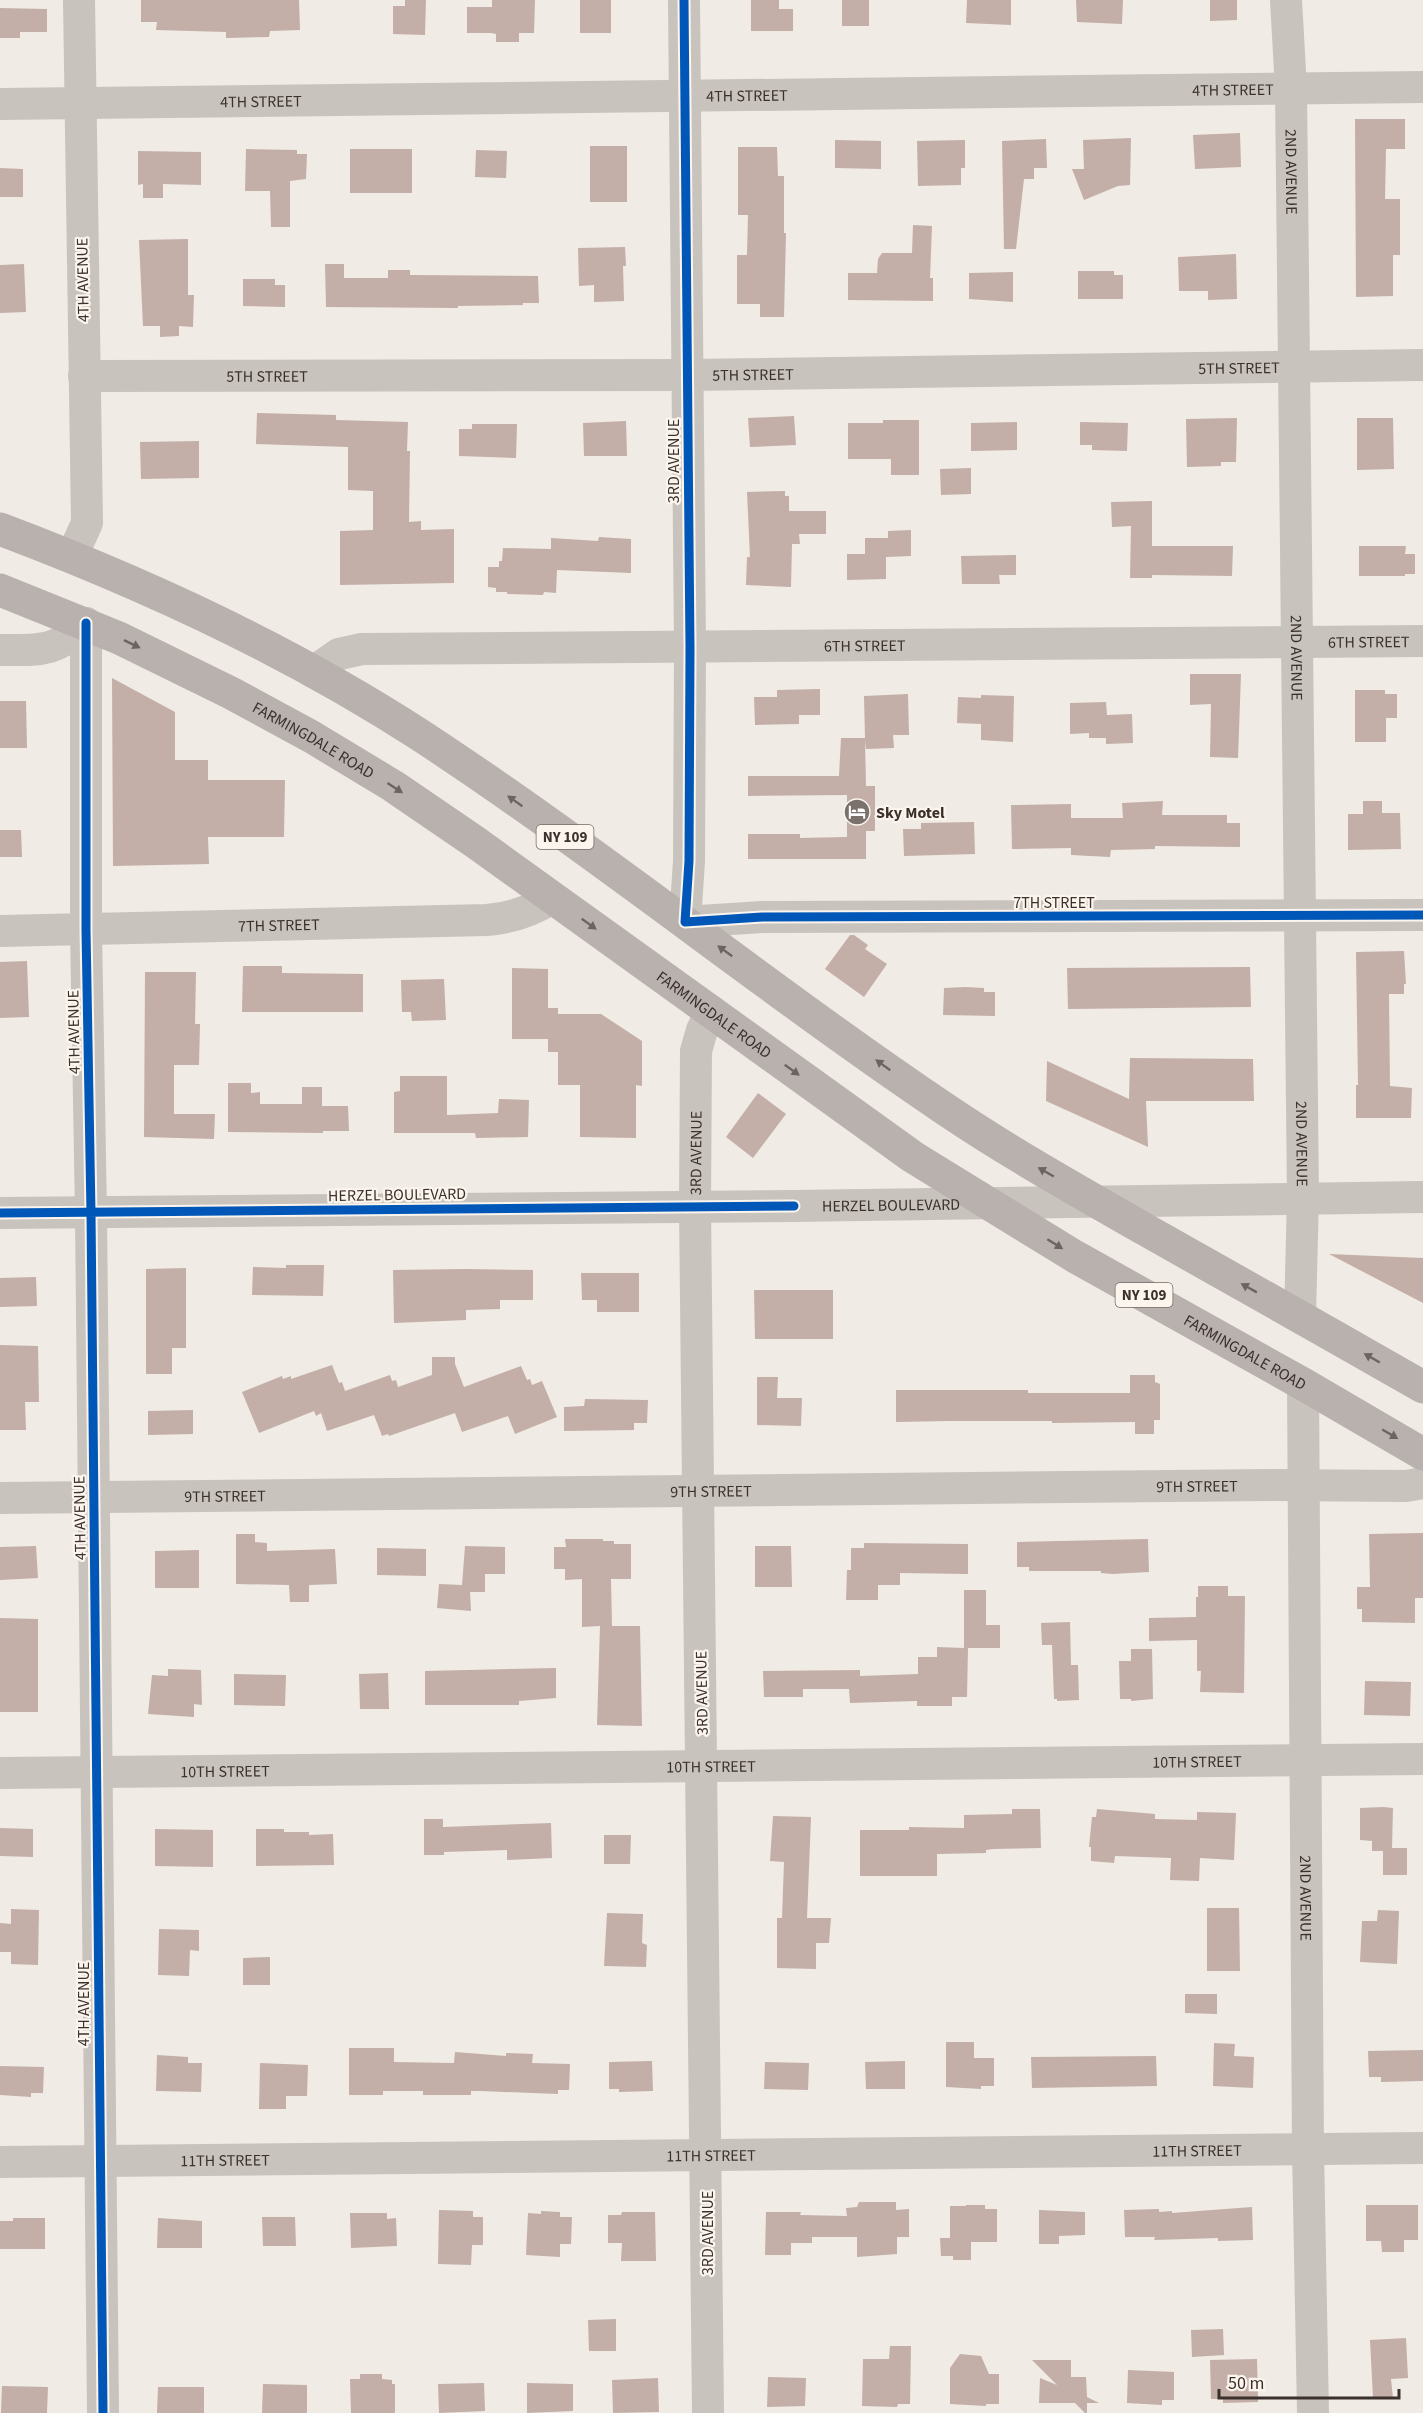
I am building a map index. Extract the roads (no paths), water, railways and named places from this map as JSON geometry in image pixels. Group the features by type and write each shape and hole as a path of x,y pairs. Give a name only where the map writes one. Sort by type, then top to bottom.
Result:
{"main road":[{"name":"NY 109","path":"0,529 72,556 182,604 313,672 420,735 942,1107 997,1143 1423,1387"},
{"name":"FARMINGDALE ROAD","path":"0,590 86,623 231,693 312,736 430,811 913,1157 1074,1256 1423,1454"}],"street":[{"name":"4TH AVENUE","path":"72,556 87,523 79,0"},
{"name":"3RD AVENUE","path":"684,0 690,648 689,861 685,922"},
{"name":"2ND AVENUE","path":"1286,0 1291,90 1295,365 1303,1197 1300,1316"},
{"name":"4TH STREET","path":"0,104 1423,87"},
{"name":"5TH STREET","path":"84,376 688,375 1423,365"},
{"name":"4TH AVENUE","path":"86,623 86,930 92,1213 103,2413"},
{"path":"0,650 44,650 69,638 86,623"},
{"name":"6TH STREET","path":"313,672 339,654 362,650 1423,641"},
{"name":"7TH STREET","path":"0,931 487,920 511,917 531,910 552,898"},
{"name":"7TH STREET","path":"685,922 774,917 1423,915"},
{"name":"3RD AVENUE","path":"708,2413 695,1206 696,1051 711,1011"},
{"name":"HERZEL BOULEVARD","path":"0,1213 1423,1197"},
{"name":"2ND AVENUE","path":"1303,1384 1308,2149 1313,2413"},
{"name":"9TH STREET","path":"0,1498 1304,1485 1406,1486 1423,1483"},
{"name":"10TH STREET","path":"0,1773 1423,1759"},
{"name":"11TH STREET","path":"0,2162 1423,2148"}],"place":[{"name":"Sky Motel","path":"857,812"}]}
